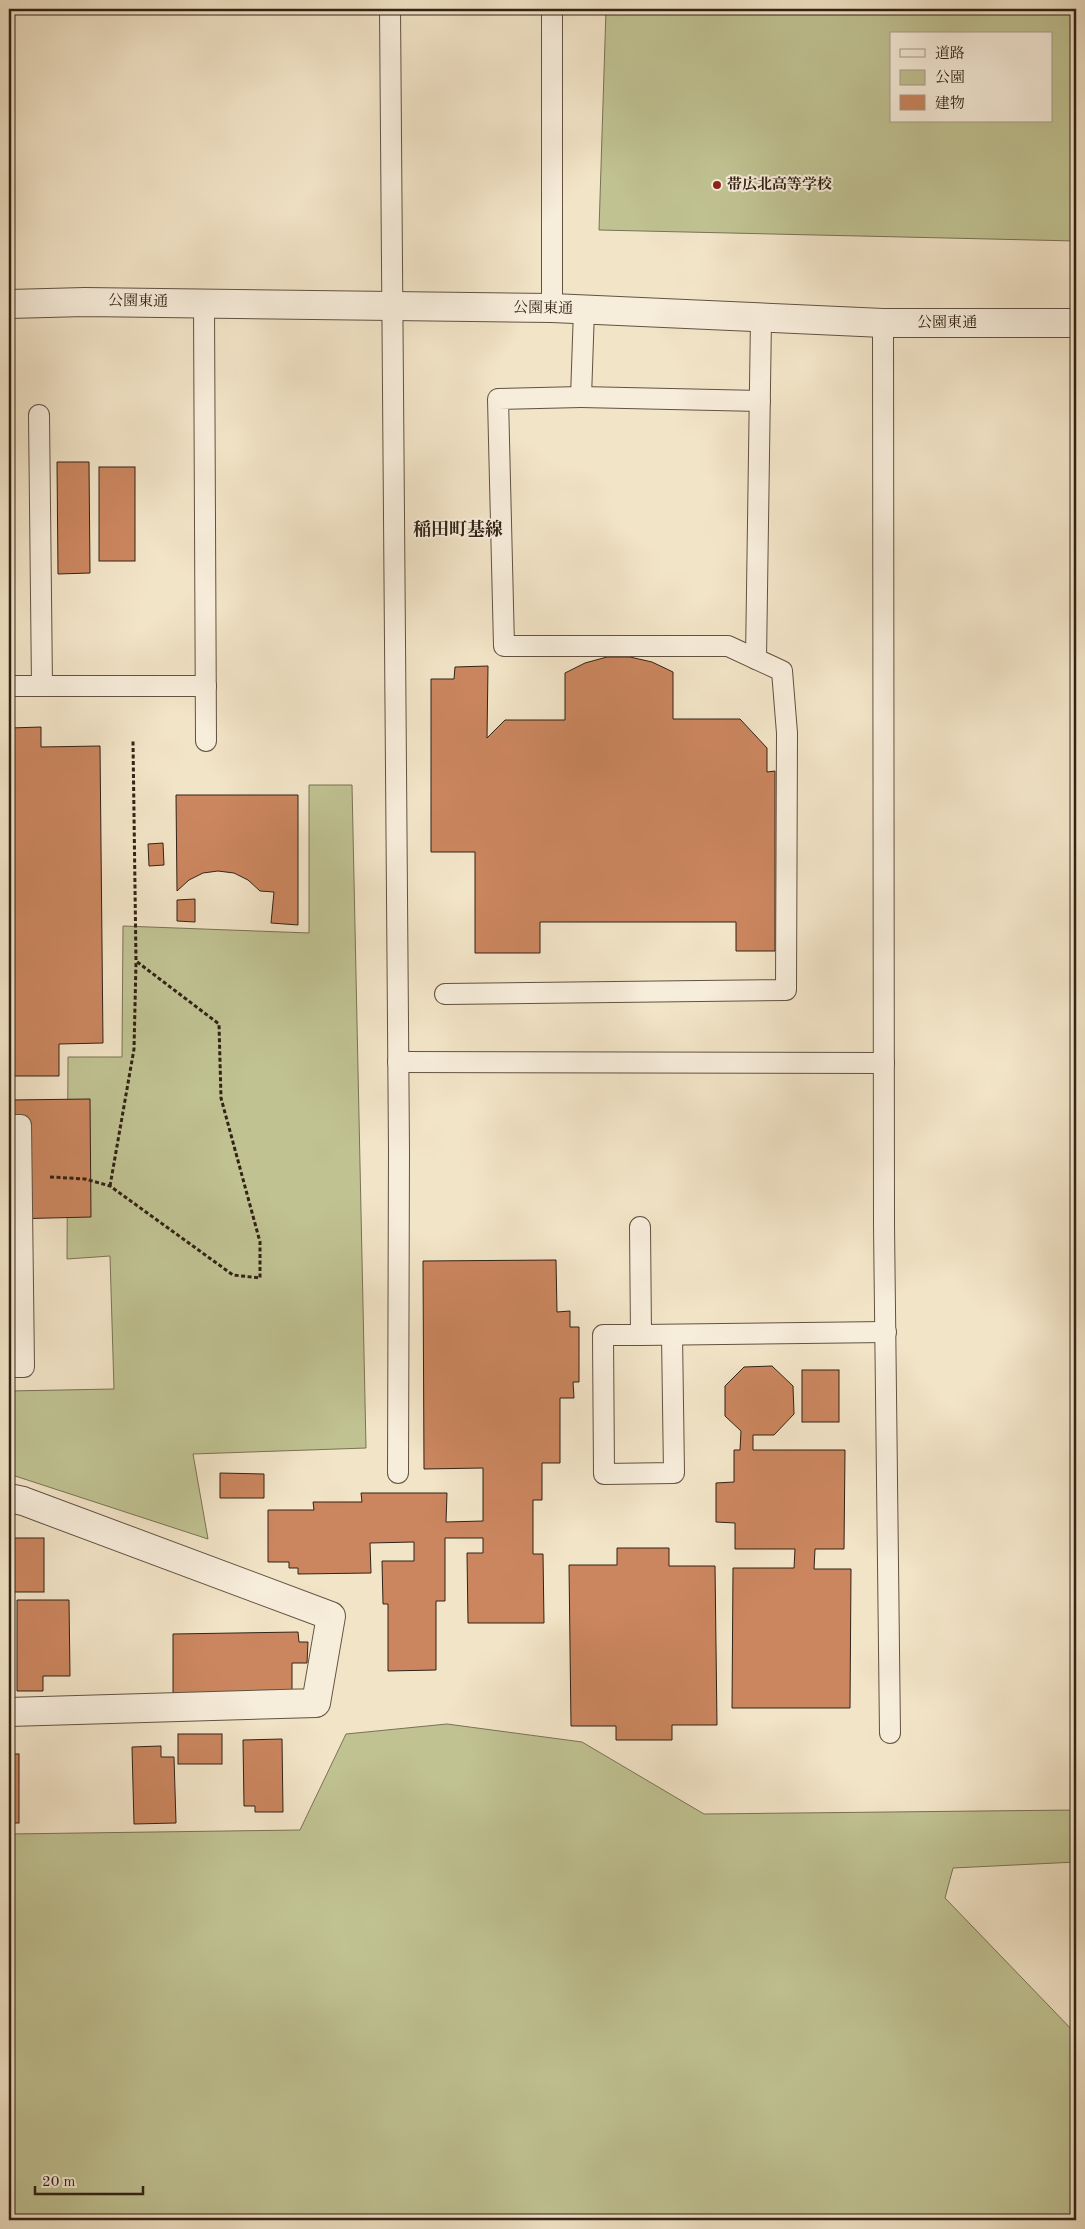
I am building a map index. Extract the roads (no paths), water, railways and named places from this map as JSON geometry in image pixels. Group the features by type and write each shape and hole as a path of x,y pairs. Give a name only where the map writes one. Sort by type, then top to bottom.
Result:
{"street":[{"name":"公園東通","path":"9,304 85,302 552,308 883,323 1076,323"},
{"path":"9,1498 23,1501 331,1616 316,1703 9,1712"}],"lane":[{"path":"390,9 398,1062 398,1473"},
{"path":"552,9 552,308"},
{"path":"204,304 206,741"},
{"path":"581,398 584,310"},
{"path":"756,660 761,318"},
{"path":"883,323 884,1064 890,1733"},
{"path":"445,994 786,990 787,733 782,672 728,646 504,646 498,399 581,398 760,401"},
{"path":"39,414 42,686"},
{"path":"9,686 206,686"},
{"path":"398,1062 884,1064"},
{"path":"9,1126 22,1125 24,1367 9,1368"},
{"path":"640,1227 641,1335"},
{"path":"672,1334 674,1473 604,1474 603,1336 672,1334 886,1332"}],"place":[{"name":"帯広北高等学校","path":"717,185"}],"district":[{"name":"稲田町基線","path":"458,530"}]}
